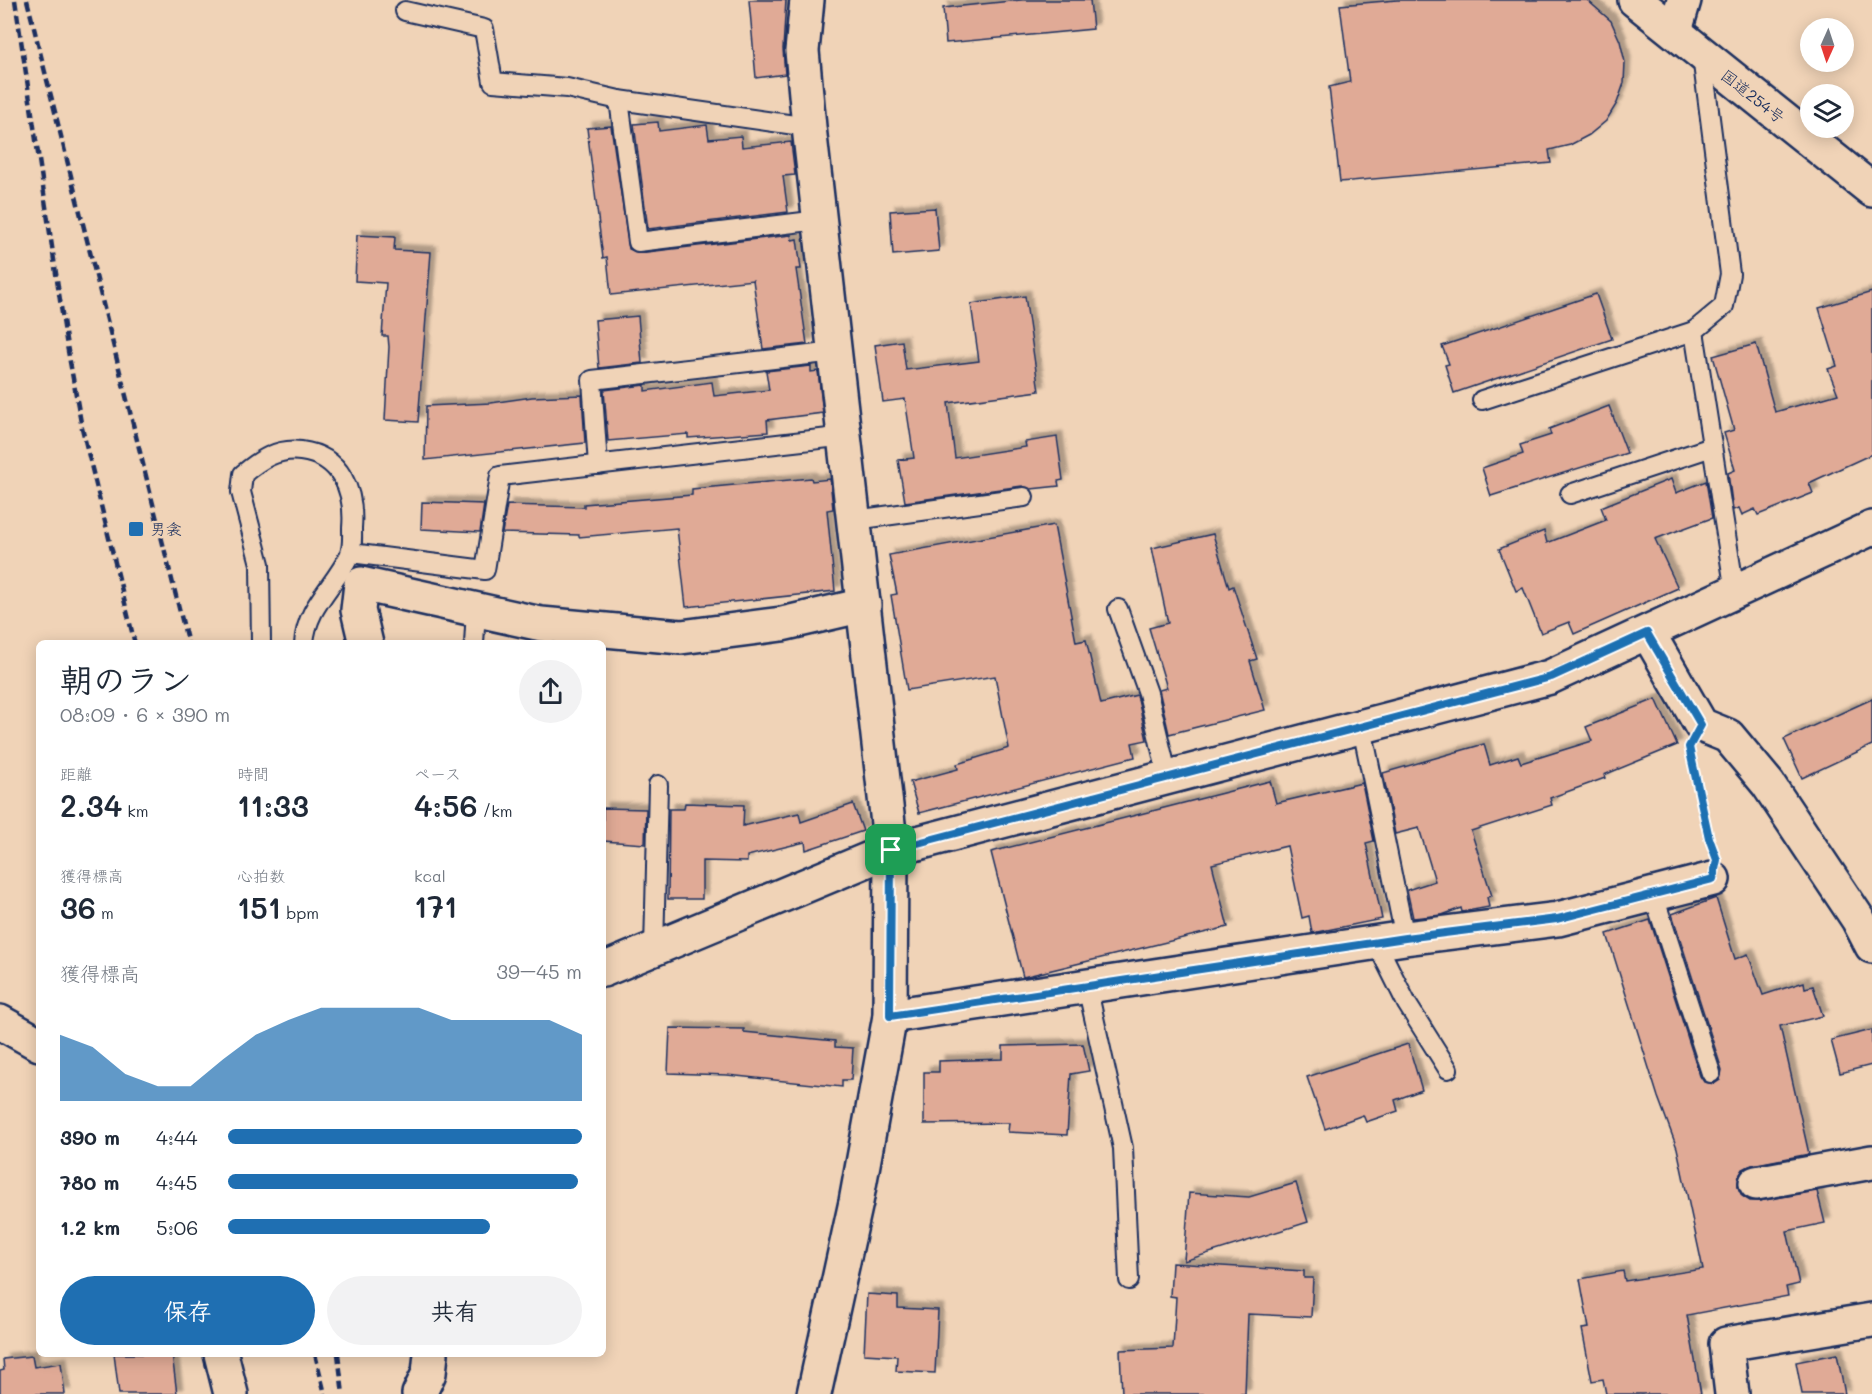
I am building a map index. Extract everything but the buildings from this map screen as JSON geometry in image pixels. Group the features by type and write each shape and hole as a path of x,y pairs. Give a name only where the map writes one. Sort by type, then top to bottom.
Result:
{"main road":[{"path":"807,0 802,51 809,128 846,436 891,850 890,1016 856,1202 814,1394"},
{"name":"国道254号","path":"1635,0 1679,15 1702,56 1872,190"},
{"path":"606,969 891,850 1551,677 1872,528"},
{"path":"365,640 358,610 361,584 541,624 681,637 782,624 864,605"},
{"path":"1647,633 1701,725 1728,736 1768,784 1867,926"},
{"path":"890,1016 1390,940 1557,919 1654,896 1713,879"},
{"path":"0,1022 36,1042"},
{"path":"1756,1183 1872,1162"},
{"path":"1732,1394 1726,1344 1872,1320"},
{"path":"222,1357 231,1394"},
{"path":"418,1394 429,1372 431,1357"}],"lane":[{"path":"405,11 484,29 493,82 567,88 619,100 809,128"},
{"path":"1482,400 1694,331 1724,306 1730,274 1702,56"},
{"path":"619,100 638,242 819,220"},
{"path":"1694,331 1735,592"},
{"path":"598,465 592,380 835,352"},
{"path":"351,553 485,570 500,476 846,436"},
{"path":"1570,494 1712,447"},
{"path":"261,640 260,564 241,492 243,474 262,458 296,451 312,453 327,459 346,481 351,496 351,553 316,604 305,630 304,640"},
{"path":"855,520 1024,497"},
{"path":"1119,609 1148,693 1168,778"},
{"path":"474,640 476,610"},
{"path":"1362,728 1390,940 1407,1004 1448,1069"},
{"path":"654,949 658,786"},
{"path":"1654,896 1710,1073"},
{"path":"1087,986 1123,1148 1129,1280"}],"path":[{"path":"1701,725 1689,747 1709,838 1717,860 1713,879"}],"railway":[{"path":"15,0 66,340 82,428 134,640"},
{"path":"27,0 187,640"},
{"path":"316,1357 325,1394"},
{"path":"338,1357 343,1394"}],"place":[{"name":"男衾","path":"136,529"}],"route":[{"path":"1647,633 1701,725 1689,747 1709,838 1717,860 1713,879 1654,896 1557,919 1405,938 890,1016 891,850 1551,677 1647,633"}]}
